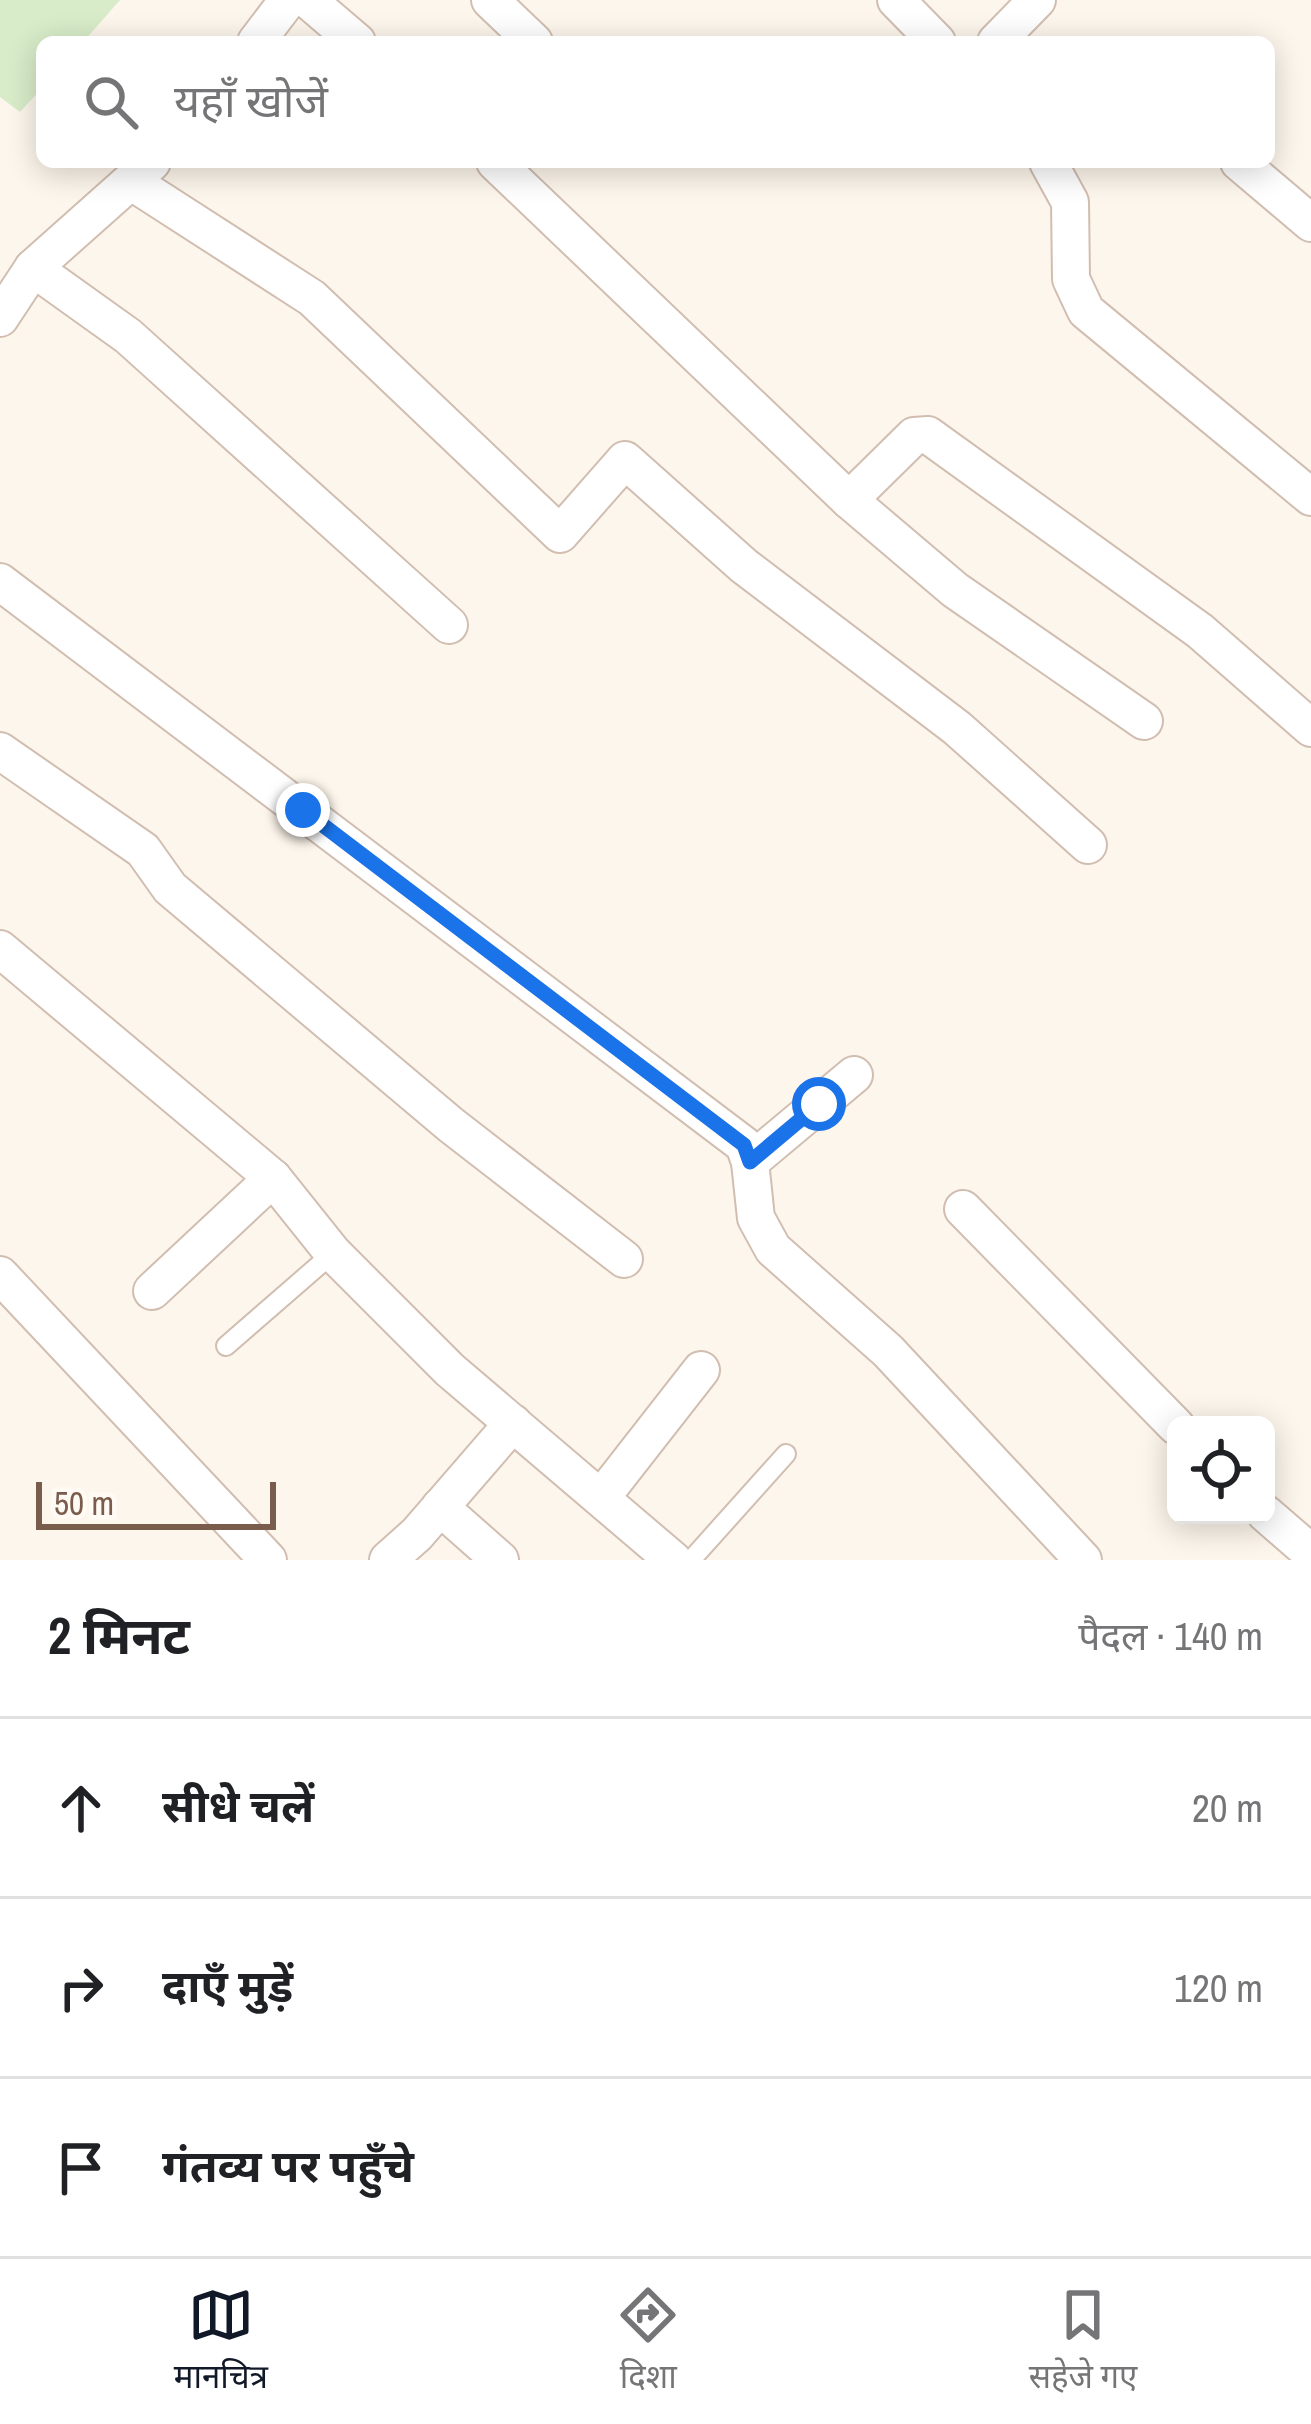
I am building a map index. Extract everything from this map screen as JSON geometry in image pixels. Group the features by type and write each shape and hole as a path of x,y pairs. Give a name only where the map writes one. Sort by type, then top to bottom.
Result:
{"street":[{"path":"261,36 288,0"},
{"path":"308,0 350,36"},
{"path":"490,0 529,36"},
{"path":"896,0 931,36"},
{"path":"1002,36 1036,0"},
{"path":"501,168 849,500 955,590 1144,721"},
{"path":"1051,168 1070,202 1071,279 1085,311 1311,497"},
{"path":"1246,168 1311,223"},
{"path":"0,318 33,268 142,172 312,298 560,534 626,460 744,566 957,728 1088,845"},
{"path":"33,268 128,336 449,625"},
{"path":"849,500 914,436 928,435 1201,632 1311,728"},
{"path":"0,582 744,1145 756,1218 773,1249 888,1351 1083,1560"},
{"path":"0,751 143,850 170,888 451,1125 624,1259"},
{"path":"0,949 273,1178 333,1253 450,1370 674,1560"},
{"path":"750,1162 854,1075"},
{"path":"152,1292 273,1178"},
{"path":"963,1208 1167,1417"},
{"path":"0,1275 268,1560"},
{"path":"601,1498 701,1370"},
{"path":"388,1560 513,1423"},
{"path":"440,1507 500,1560"},
{"path":"1275,1522 1311,1552"}],"lane":[{"path":"226,1346 333,1253"},
{"path":"691,1560 786,1454"}],"green space":[{"path":"0,0 120,0 88,36 36,36 36,95 20,112 0,97"}],"route":[{"path":"303,810 744,1145 750,1162 819,1104"}]}
